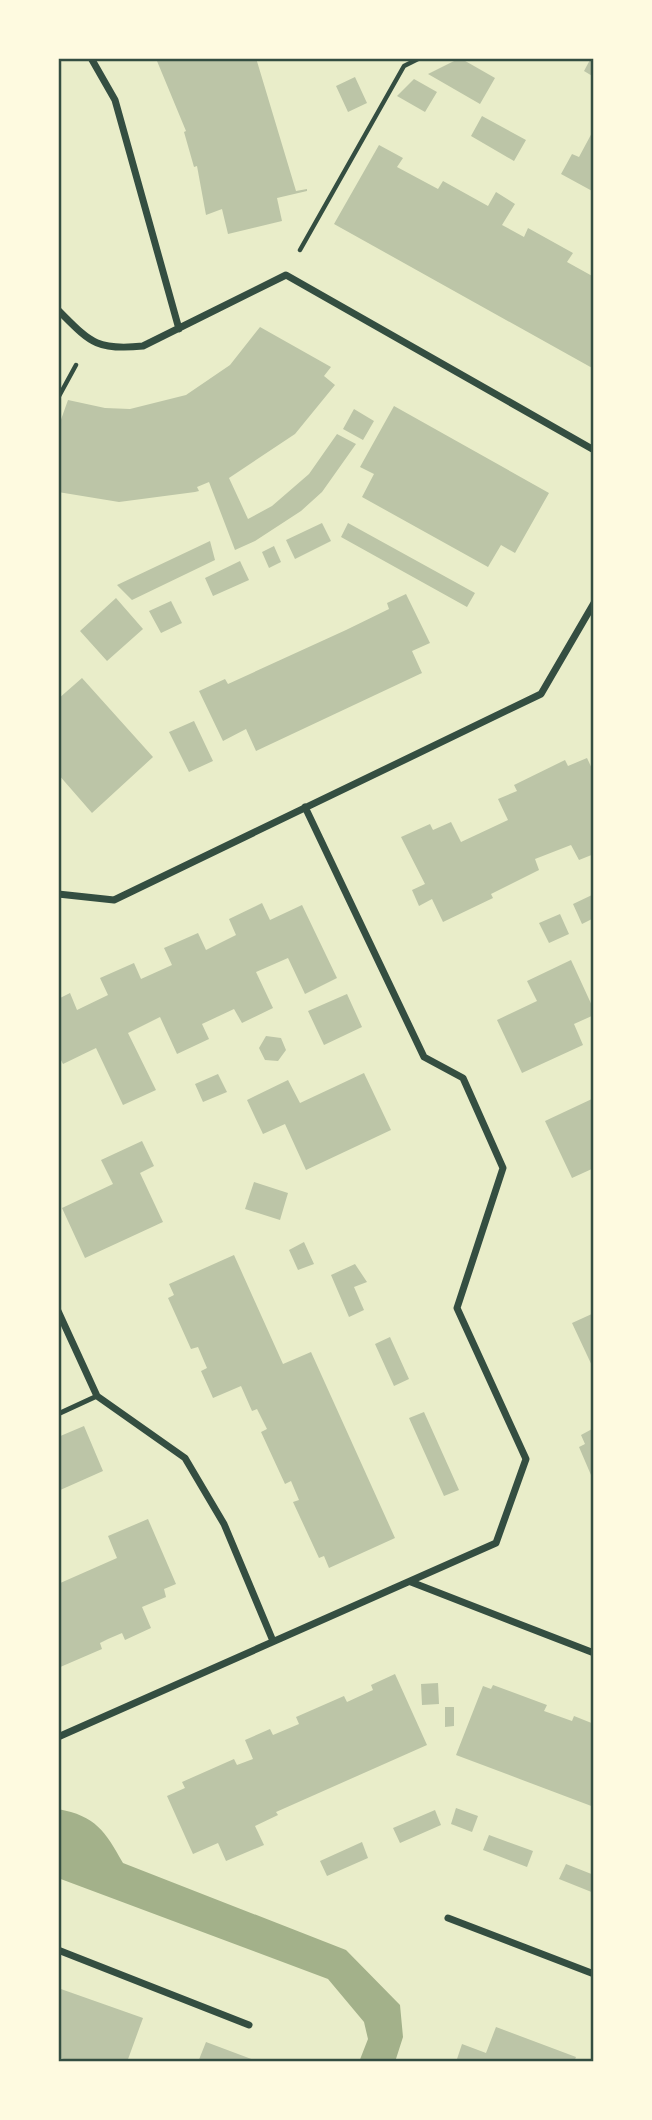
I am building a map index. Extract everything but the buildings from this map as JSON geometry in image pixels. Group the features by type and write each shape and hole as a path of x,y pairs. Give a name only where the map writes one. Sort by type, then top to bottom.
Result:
{"street":[{"path":"91,58 115,100 179,329"},
{"path":"58,310 90,342 119,348 144,346 286,275 594,450"},
{"path":"58,894 114,900 541,694 594,603"},
{"path":"58,1737 496,1543 526,1459 457,1308 503,1168 463,1078 424,1057 305,807"},
{"path":"58,1311 97,1396 185,1458 224,1524 273,1641"},
{"path":"411,1582 594,1653"},
{"path":"448,1917 594,1974"},
{"path":"58,1950 249,2025"}],"lane":[{"path":"58,1414 97,1396"}],"path":[{"path":"286,275 404,66 420,58"},
{"path":"58,398 90,342"}],"shaded area":[{"path":"58,1809 91,1821 105,1834 123,1863 346,1950 400,2005 403,2037 395,2062 359,2062 368,2039 364,2022 328,1979 58,1878"}]}
